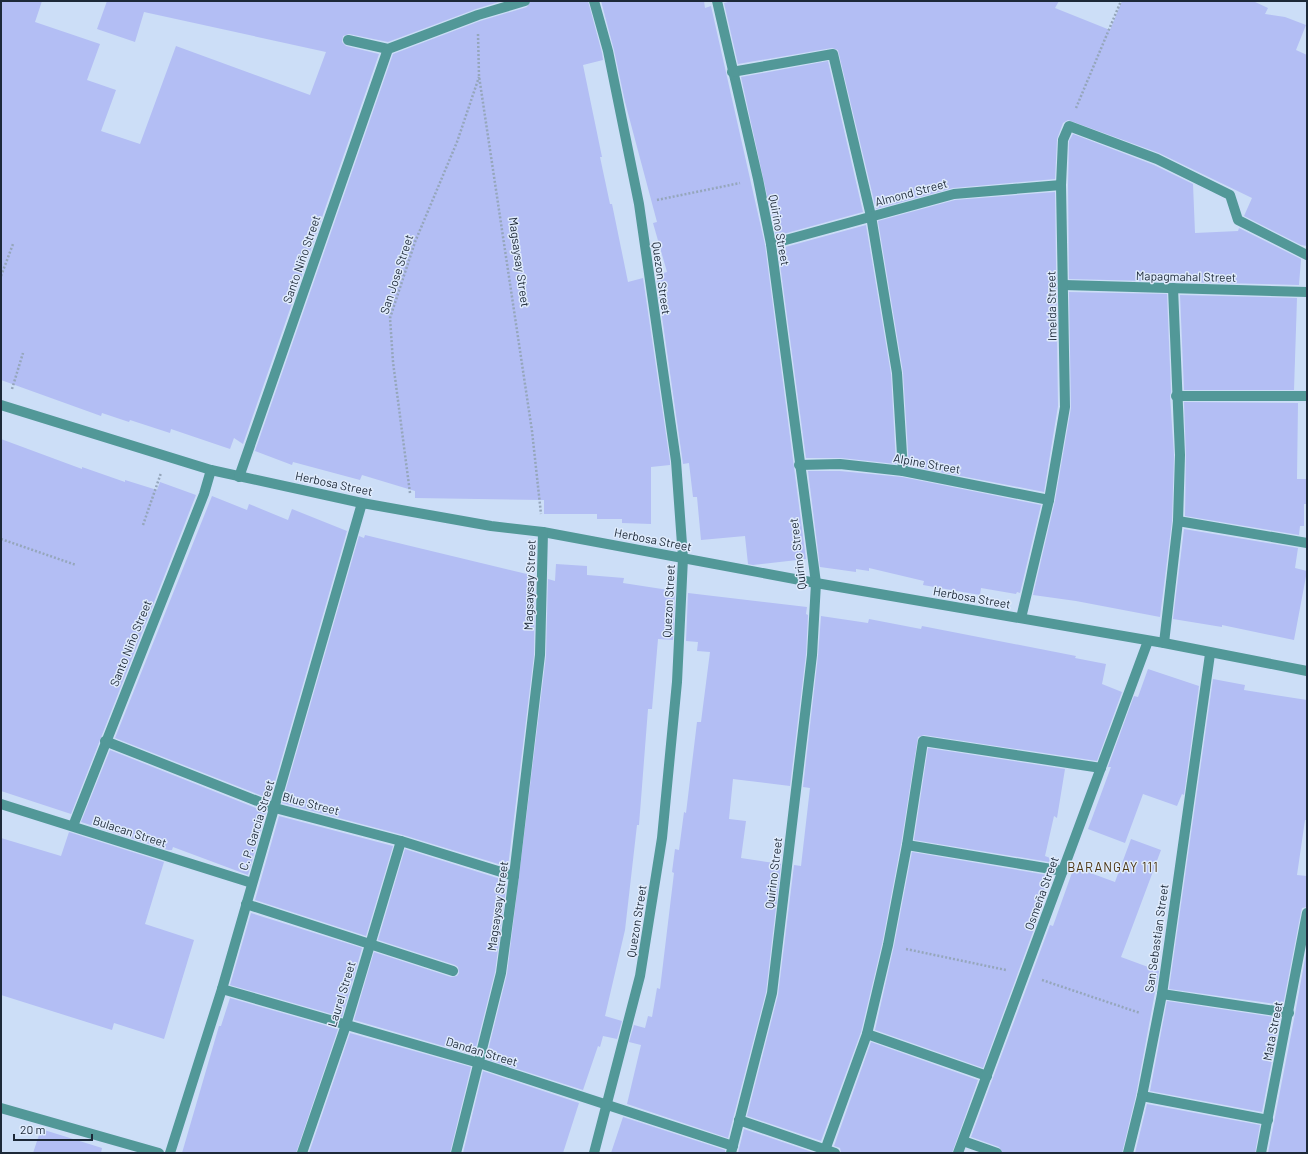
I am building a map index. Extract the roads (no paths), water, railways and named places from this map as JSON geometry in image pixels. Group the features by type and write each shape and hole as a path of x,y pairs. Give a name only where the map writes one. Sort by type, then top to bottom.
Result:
{"street":[{"path":"348,40 388,49 478,15 526,1"},
{"name":"Quezon Street","path":"594,1 608,51 638,204 676,461 683,558 677,682 662,838 640,976 594,1153"},
{"name":"Quirino Street","path":"717,1 732,72 758,179 771,244 799,465 816,584 812,655 772,993 732,1150"},
{"name":"Santo Niño Street","path":"239,477 388,49"},
{"path":"732,72 833,54 871,216 896,372 903,471"},
{"name":"Imelda Street","path":"1021,618 1049,500 1065,407 1062,185 1064,140 1069,126 1157,159 1230,195 1238,220 1307,255"},
{"name":"Almond Street","path":"771,244 954,194 1062,185"},
{"name":"Mapagmahal Street","path":"1064,285 1307,292"},
{"path":"1164,643 1178,521 1180,455 1176,396 1173,288"},
{"path":"1176,396 1307,396"},
{"name":"Herbosa Street","path":"4,406 211,470 362,503 492,526 543,532 816,584 1164,643 1210,654 1307,671"},
{"name":"Alpine Street","path":"799,465 840,464 903,471 1049,500"},
{"name":"Santo Niño Street","path":"72,826 204,494 211,470"},
{"name":"C. P. Garcia Street","path":"170,1153 222,989 362,503"},
{"path":"1178,521 1307,543"},
{"name":"Magsaysay Street","path":"456,1153 501,973 540,655 543,532"},
{"name":"Osmeña Street","path":"958,1153 1148,641"},
{"name":"San Sebastian Street","path":"1128,1153 1142,1096 1162,994 1210,654"},
{"name":"Blue Street","path":"105,741 275,808 401,840 514,876"},
{"path":"739,1120 829,1152 867,1034 888,945 907,845 923,741 1101,768"},
{"name":"Bulacan Street","path":"1,804 252,883"},
{"name":"Laurel Street","path":"302,1153 346,1025 401,840"},
{"path":"907,845 1063,871"},
{"path":"246,904 453,971"},
{"name":"Mata Street","path":"1261,1153 1307,913"},
{"name":"Dandan Street","path":"222,989 479,1063 606,1104 732,1150"},
{"path":"1162,994 1289,1013"},
{"path":"867,1034 987,1076"},
{"path":"1142,1096 1268,1120"},
{"path":"1,1108 159,1153"},
{"path":"963,1141 997,1153"}],"district":[{"name":"BARANGAY 111","path":"1113,867"}]}
